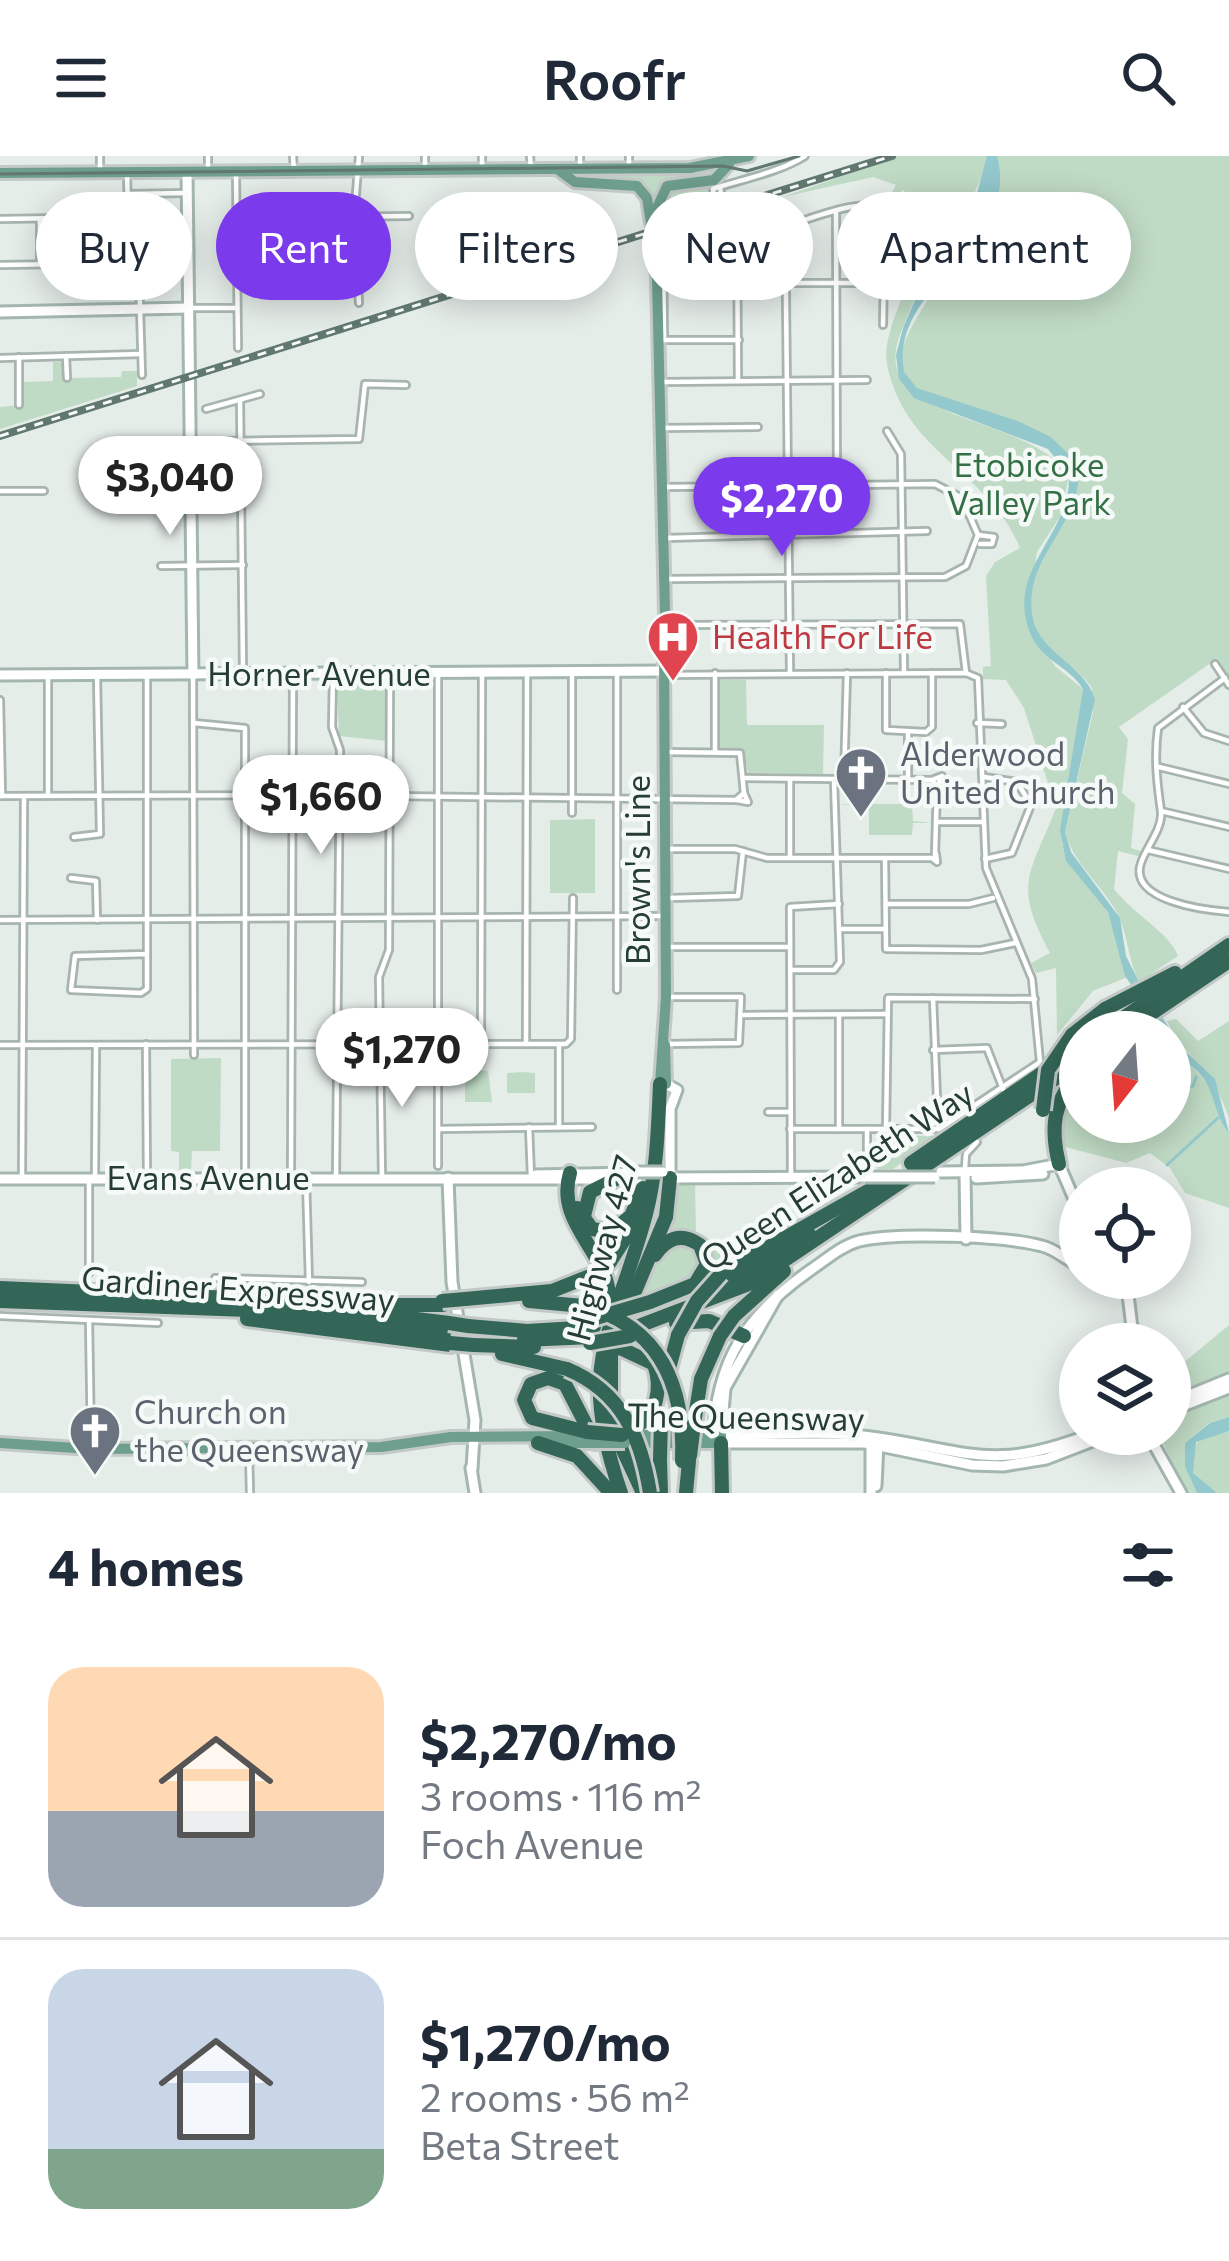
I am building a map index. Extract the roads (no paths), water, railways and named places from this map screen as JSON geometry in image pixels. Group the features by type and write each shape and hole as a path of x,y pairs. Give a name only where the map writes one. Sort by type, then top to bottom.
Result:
{"highway":[{"path":"1139,1011 1154,990 1229,945"},
{"path":"1152,1011 1229,961"},
{"name":"Queen Elizabeth Way","path":"628,1333 730,1283 873,1178 1059,1052"},
{"path":"1058,1168 1043,1110 1048,1070 1059,1059"},
{"name":"Queen Elizabeth Way","path":"472,1339 527,1330 628,1333 749,1284 1059,1076"},
{"name":"Highway 427","path":"617,1493 597,1411 592,1330 649,1200 664,1086"},
{"name":"Highway 427","path":"646,1493 618,1430 610,1376 615,1335 658,1185 664,1086"},
{"path":"1058,1168 1053,1120 1059,1103"},
{"path":"566,1178 578,1214 589,1226 610,1232 624,1225 659,1107"},
{"path":"610,1376 637,1285 666,1217 667,1175"},
{"path":"566,1178 574,1224 609,1281 592,1330"},
{"path":"661,1493 661,1420 678,1335 697,1301 721,1274 873,1178"},
{"path":"589,1226 582,1208 587,1196 616,1180"},
{"path":"273,1300 438,1303 552,1291 596,1274 610,1262 632,1229 639,1180"},
{"path":"683,1493 701,1379 734,1316 900,1181"},
{"path":"447,1337 558,1346 702,1278 706,1259 700,1245 680,1237 664,1243 637,1285"},
{"path":"636,1265 609,1344 603,1394 609,1418 634,1426 650,1414 658,1375 628,1333 695,1321 720,1324 749,1336"},
{"name":"Gardiner Expressway","path":"0,1288 273,1300 447,1337"},
{"name":"Gardiner Expressway","path":"0,1301 248,1310 472,1339"},
{"path":"465,1302 592,1330 632,1327 661,1357 681,1407 686,1461"},
{"name":"Queen Elizabeth Way","path":"472,1339 592,1330"},
{"path":"472,1339 567,1369 600,1387 624,1413 642,1449 646,1493"},
{"path":"617,1493 570,1390 548,1378 529,1387 524,1403 535,1420 587,1437 618,1430"},
{"path":"717,1439 718,1493"},
{"path":"538,1444 577,1456 617,1493"}],"main road":[{"path":"0,173 398,170 425,163 531,162 712,167 749,156"},
{"path":"531,162 556,169 572,181 642,192"},
{"path":"556,169 578,164"},
{"path":"578,164 579,179 588,183"},
{"path":"662,192 667,186 719,177 729,164"},
{"path":"706,181 712,167"},
{"path":"187,172 187,192"},
{"path":"189,300 194,675"},
{"name":"Brown's Line","path":"655,300 660,340 656,376 664,650 664,1086 676,1089 670,1109 667,1175"},
{"path":"0,312 189,308"},
{"name":"Horner Avenue","path":"0,675 663,673"},
{"name":"Evans Avenue","path":"531,1177 873,1178 1058,1168"},
{"path":"965,1175 966,1239"},
{"path":"451,1178 452,1282 472,1415 475,1493"},
{"name":"Evans Avenue","path":"0,1179 639,1180"},
{"path":"717,1439 715,1396 766,1301 855,1242 966,1239 1048,1247 1059,1253"},
{"path":"1191,1398 1229,1383"},
{"name":"The Queensway","path":"618,1430 717,1439 875,1441 985,1466 1025,1464 1059,1452"},
{"name":"The Queensway","path":"0,1446 90,1449 587,1437"},
{"name":"The Queensway","path":"472,1440 538,1444 587,1437"},
{"path":"873,1493 875,1441"},
{"name":"The Queensway","path":"940,1456 1017,1458 1059,1444"},
{"path":"1161,1455 1178,1489"}],"street":[{"path":"100,156 100,172"},
{"path":"208,156 208,172"},
{"path":"293,156 294,171"},
{"path":"357,192 359,156"},
{"path":"722,185 805,156"},
{"path":"127,172 128,192"},
{"path":"236,172 238,348"},
{"path":"813,218 836,212 837,486"},
{"path":"391,217 409,217"},
{"path":"0,219 36,219"},
{"path":"0,265 36,264"},
{"path":"813,283 835,283"},
{"path":"141,300 142,376"},
{"path":"663,300 660,340 739,340"},
{"path":"738,300 738,381"},
{"path":"787,300 790,674"},
{"path":"883,325 884,300"},
{"path":"189,308 238,308"},
{"path":"0,358 141,354"},
{"path":"66,356 67,378"},
{"path":"19,358 19,405"},
{"path":"656,376 867,380"},
{"path":"159,442 359,439 365,384 406,386"},
{"path":"206,409 260,394"},
{"path":"240,400 243,675"},
{"path":"657,428 758,427"},
{"path":"887,431 899,445 902,485 904,673"},
{"path":"658,487 935,484 956,493 974,516 978,535 966,566 953,575 661,579"},
{"path":"0,491 44,491"},
{"path":"660,538 927,531"},
{"path":"977,544 994,540 978,535"},
{"path":"161,566 243,565"},
{"path":"663,626 960,624 966,673"},
{"path":"1215,664 1227,682 1182,706 1158,728 1154,787 1161,811 1139,868 1148,888 1180,902 1229,911"},
{"path":"616,673 617,990"},
{"name":"Horner Avenue","path":"663,673 966,673 976,675 977,723"},
{"path":"715,673 715,752"},
{"path":"844,780 847,673"},
{"path":"886,673 886,730 908,732 931,729 932,673"},
{"path":"48,674 48,796"},
{"path":"333,674 341,919 335,1043 336,1178"},
{"path":"382,1177 380,977 389,950 390,674"},
{"path":"438,674 438,1166"},
{"path":"482,674 482,1044"},
{"path":"526,1044 527,674"},
{"path":"572,674 572,814"},
{"path":"74,837 99,837 97,675"},
{"path":"146,675 147,795 147,954 146,990 71,989 75,956 147,954"},
{"path":"194,675 194,1055"},
{"path":"291,1177 293,675"},
{"path":"0,700 1,796 340,796"},
{"path":"1182,706 1200,730 1229,741"},
{"path":"194,723 243,725 245,1177"},
{"path":"790,1129 946,1126 1038,1066 1036,999 995,897 985,859 984,777 977,723 1002,724"},
{"path":"908,732 908,781"},
{"path":"389,796 617,795 736,800 744,793 741,754 664,752"},
{"path":"1156,767 1229,784"},
{"path":"984,777 1015,780 1030,802 1012,853 985,859"},
{"path":"665,849 743,850 790,858 934,856 934,783 745,778"},
{"path":"790,779 790,858"},
{"path":"790,970 838,967 834,780"},
{"path":"22,1179 24,797"},
{"path":"1161,811 1229,827"},
{"path":"937,822 984,821"},
{"path":"665,898 737,896 743,850"},
{"path":"1148,850 1229,869"},
{"path":"886,858 886,950 981,950 1016,943"},
{"path":"71,878 96,881 97,920"},
{"path":"886,904 969,904 995,897"},
{"path":"0,1045 570,1042 573,898"},
{"path":"791,1176 789,947 793,904 839,904"},
{"path":"0,920 665,916"},
{"path":"839,929 885,929"},
{"path":"665,947 789,947"},
{"path":"886,1130 890,996 1036,999"},
{"path":"664,1044 739,1043 744,1015 741,997 666,997"},
{"path":"933,998 937,1098"},
{"path":"744,1015 886,1014"},
{"path":"839,1015 839,1129"},
{"path":"89,1273 96,1044"},
{"path":"146,1044 147,1178"},
{"path":"559,1044 559,1127"},
{"path":"933,1050 985,1047 1003,1089"},
{"path":"768,1112 790,1112"},
{"path":"529,1127 531,1177"},
{"path":"437,1129 592,1127"},
{"path":"867,1129 867,1152"},
{"path":"965,1175 966,1154 976,1142"},
{"path":"305,1177 309,1282"},
{"path":"214,1278 362,1282"},
{"path":"0,1316 158,1323"},
{"path":"89,1320 90,1449"},
{"path":"249,1446 250,1493"}],"water":[{"path":"987,156 997,156 999,192 977,192"},
{"path":"915,300 925,300 904,341 904,372 917,388 1020,422 1051,437 1078,464 1073,505 1036,577 1033,619 1044,641 1082,677 1095,699 1065,832 1071,852 1120,918 1126,956 1158,1011 1149,1011 1125,976 1108,912 1066,861 1060,830 1083,689 1036,644 1025,612 1032,572 1060,516 1069,475 1048,449 914,398 899,379 896,355"},
{"path":"1191,1057 1215,1079 1229,1133 1221,1120 1204,1079 1191,1066"},
{"path":"1229,1417 1229,1431 1196,1442 1193,1473 1217,1493 1197,1493 1185,1467 1185,1455 1191,1455 1191,1438 1210,1423"}],"waterway":[{"path":"1191,1086 1196,1077"},
{"path":"1167,1165 1218,1118"}],"tram line":[{"path":"0,174 723,166 747,171 799,156"}],"railway":[{"path":"0,436 892,156"}],"place":[{"name":"Health For Life","path":"673,683"},
{"name":"Alderwood United Church","path":"861,819"},
{"name":"Church on the Queensway","path":"95,1477"}],"park label":[{"name":"Etobicoke Valley Park","path":"1029,484"}]}
